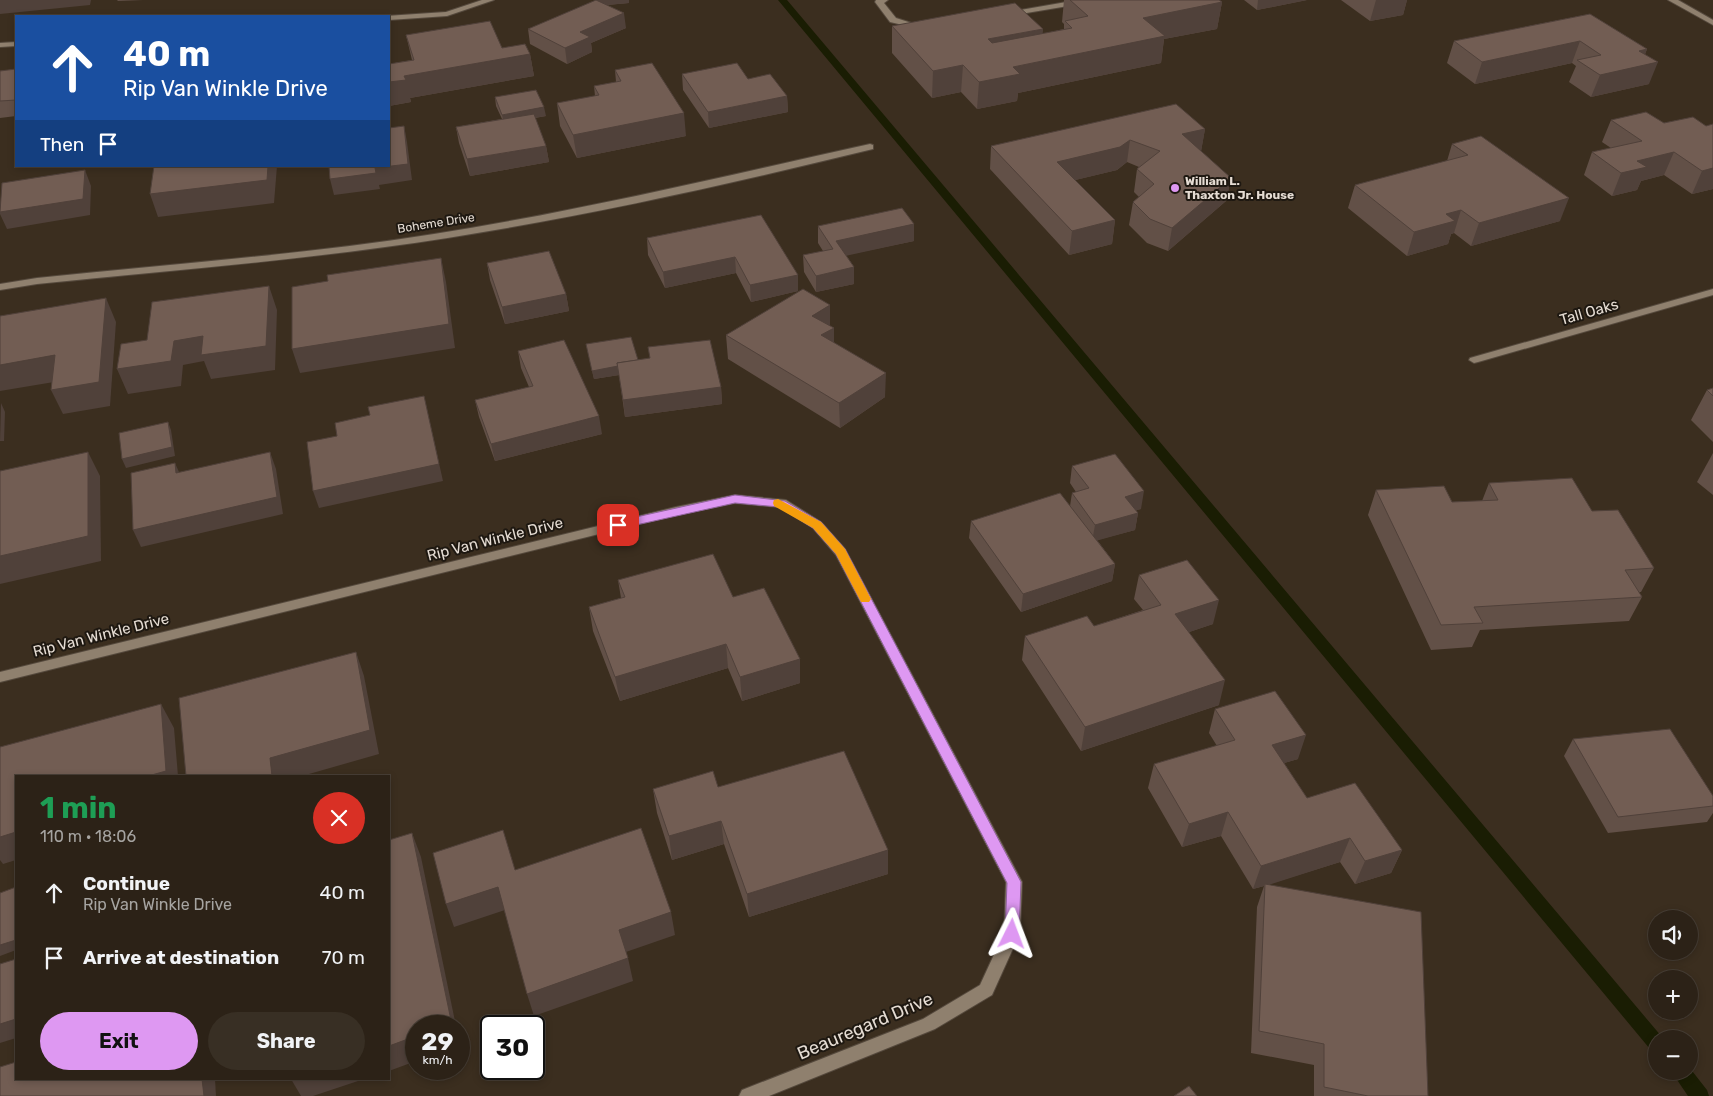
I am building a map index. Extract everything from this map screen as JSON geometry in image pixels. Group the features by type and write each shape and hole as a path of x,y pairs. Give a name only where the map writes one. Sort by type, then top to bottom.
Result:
{"street":[{"path":"390,18 447,14 490,0"},
{"path":"884,0 878,2 893,20 916,28 931,26"},
{"path":"1003,15 1092,0"},
{"path":"1672,0 1713,23"},
{"path":"0,45 15,44"},
{"name":"Boheme Drive","path":"0,287 37,281 302,254 433,237 572,212 870,147"},
{"name":"Tall Oaks","path":"1474,360 1713,292"},
{"name":"Rip Van Winkle Drive","path":"0,677 676,511 735,499 782,503 817,525 841,552 908,681"},
{"name":"Beauregard Drive","path":"748,1096 929,1024 986,990 1012,934 1014,882 908,681"}],"building":[{"path":"596,0 624,13 580,32 590,37 565,48 528,29"},
{"path":"1070,0 1219,0 1222,2 1143,18 1165,36 1013,67 1020,74 979,82 963,65 933,71 892,26 1015,3 1043,29 988,39 992,43 1072,28 1065,21 1088,16"},
{"path":"1590,14 1647,49 1639,51 1658,62 1600,75 1577,60 1601,55 1580,41 1482,62 1454,41"},
{"path":"490,21 502,48 525,44 530,54 404,76 406,80 390,82 390,64 414,60 406,35"},
{"path":"652,63 684,113 573,135 557,103 599,95 594,86 621,81 615,70"},
{"path":"737,63 748,79 770,74 787,96 708,112 682,74"},
{"path":"15,69 15,100 0,101 0,71"},
{"path":"536,90 544,107 502,115 495,97"},
{"path":"1176,104 1205,129 1182,134 1231,178 1172,228 1150,219 1133,202 1154,184 1137,169 1160,151 1130,140 1120,147 1057,162 1115,220 1072,231 991,146"},
{"path":"1646,112 1664,123 1693,117 1706,126 1713,124 1713,168 1702,171 1674,152 1637,161 1647,167 1621,173 1592,152 1642,141 1611,120"},
{"path":"534,114 546,146 467,159 456,127"},
{"path":"404,126 408,164 390,166 390,128"},
{"path":"1481,136 1569,198 1479,223 1461,210 1446,214 1455,221 1414,232 1355,185 1468,155 1452,144"},
{"path":"154,167 268,167 267,180 150,194"},
{"path":"329,167 383,167 375,168 376,173 330,179"},
{"path":"85,170 83,199 0,212 2,183"},
{"path":"902,208 914,224 836,241 854,267 816,276 803,255 833,249 818,226"},
{"path":"761,215 798,275 750,285 735,257 663,272 647,238"},
{"path":"549,251 566,294 502,307 487,263"},
{"path":"441,258 449,324 292,349 292,287 328,281 327,275"},
{"path":"269,286 266,346 201,355 203,336 174,341 171,361 117,369 121,344 147,340 152,302"},
{"path":"803,289 830,305 812,316 834,328 821,335 886,373 839,403 726,335"},
{"path":"106,298 99,382 51,390 55,355 0,365 0,316"},
{"path":"631,337 638,360 617,363 618,366 592,371 586,344"},
{"path":"564,340 599,416 491,444 475,400 533,386 518,351"},
{"path":"710,340 721,387 623,400 617,363 650,358 648,347"},
{"path":"1713,388 1713,396 1707,390"},
{"path":"424,396 439,464 313,491 307,442 337,436 335,423 370,415 368,407"},
{"path":"168,422 172,447 122,459 119,433"},
{"path":"88,452 88,536 0,556 0,471"},
{"path":"270,452 277,497 133,530 131,473 175,463 176,473"},
{"path":"1115,454 1144,491 1125,497 1138,513 1095,525 1072,493 1089,488 1072,466"},
{"path":"1572,478 1592,511 1618,510 1654,568 1625,570 1642,597 1474,607 1483,623 1441,625 1376,490 1444,486 1452,502 1498,500 1489,483"},
{"path":"1060,493 1115,564 1023,594 971,521"},
{"path":"713,554 733,597 764,588 800,659 740,677 726,644 615,677 589,607 625,597 618,580"},
{"path":"1187,560 1219,600 1175,614 1225,680 1085,727 1025,636 1087,616 1094,626 1161,605 1139,575"},
{"path":"356,652 370,730 270,758 272,775 186,775 179,698"},
{"path":"1275,691 1306,735 1272,745 1307,798 1355,783 1402,850 1365,861 1350,838 1261,866 1228,812 1189,824 1154,764 1235,740 1215,709"},
{"path":"161,704 166,771 152,775 15,775 15,832 0,837 0,747"},
{"path":"1670,729 1713,796 1713,806 1618,817 1573,739"},
{"path":"844,751 888,850 747,894 721,821 669,836 653,789 713,771 718,787"},
{"path":"641,828 671,912 619,930 628,958 527,994 498,887 446,904 433,853 503,830 515,870"},
{"path":"412,833 450,1015 405,1015 405,1040 390,1046 390,840"},
{"path":"1265,884 1421,912 1428,1096 1368,1096 1324,1087 1324,1044 1259,1031"},
{"path":"15,887 15,940 0,945 0,893"},
{"path":"15,959 15,1019 0,1024 0,964"},
{"path":"15,1062 15,1080 202,1080 204,1096 0,1096 0,1067"},
{"path":"1189,1086 1197,1096 1174,1096"}],"waterway":[{"path":"782,0 1648,1033"},
{"path":"1687,1080 1700,1096"}],"slow traffic":[{"path":"778,503 782,503 817,525 841,552 865,599"}],"place":[{"name":"William L. Thaxton Jr. House","path":"1175,188"}],"route":[{"path":"618,525 735,499 782,503 817,525 841,552 1014,882 1012,934"}]}
